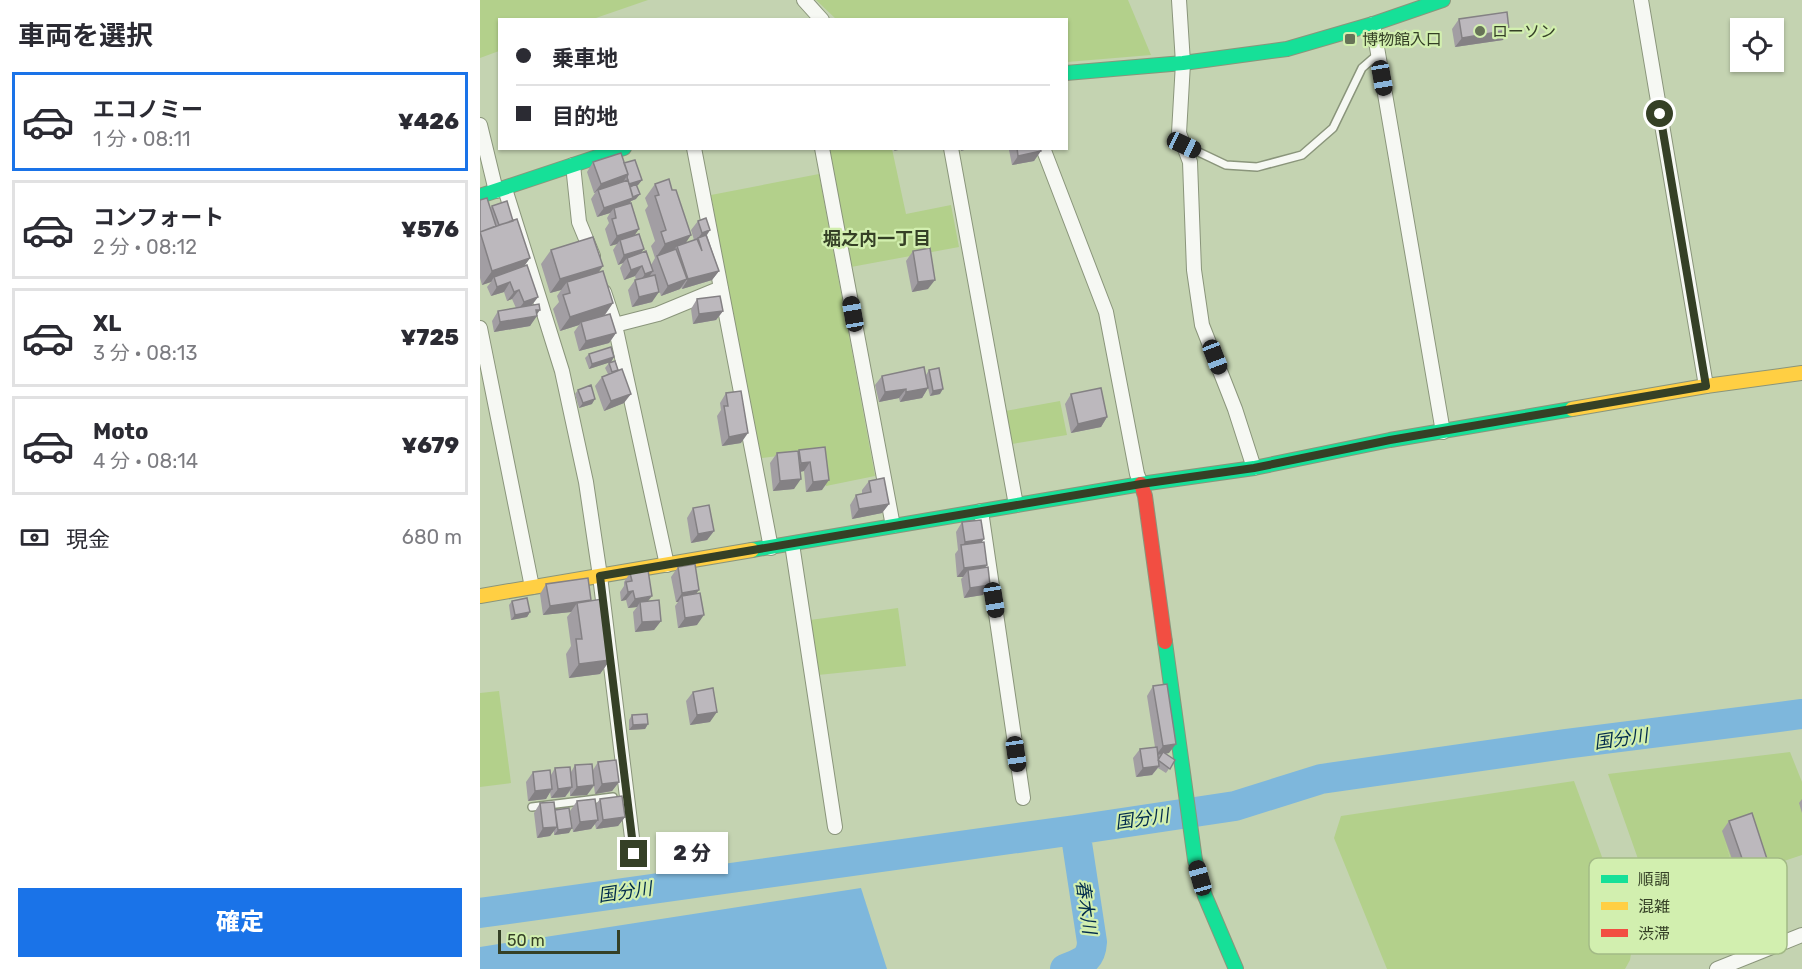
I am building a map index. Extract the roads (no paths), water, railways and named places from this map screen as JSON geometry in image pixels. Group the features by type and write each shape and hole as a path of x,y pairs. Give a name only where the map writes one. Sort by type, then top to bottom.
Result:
{"street":[{"path":"804,0 820,18"},
{"path":"1179,0 1183,63 1179,133 1190,162 1194,270 1202,325 1235,409 1254,468"},
{"path":"1068,73 1183,63 1287,49 1443,0"},
{"path":"1641,0 1706,386"},
{"path":"1372,24 1443,432"},
{"path":"480,125 562,371 586,482 600,576 634,854"},
{"path":"480,196 618,150"},
{"path":"694,150 771,548"},
{"path":"822,150 892,526"},
{"path":"951,150 1016,506"},
{"path":"1044,150 1106,312 1137,474 1145,496 1192,846 1205,896 1236,969"},
{"path":"573,165 579,222 600,276 615,325 667,565"},
{"path":"615,325 658,314 721,288"},
{"path":"480,328 532,587"},
{"path":"480,596 1141,484 1254,468 1390,440 1706,386 1802,373"},
{"path":"981,511 1023,798"},
{"path":"792,544 835,827"},
{"path":"1787,941 1802,935"},
{"path":"1717,969 1754,954"}],"lane":[{"path":"1184,145 1226,165 1257,167 1302,155 1333,128 1362,68 1378,54"},
{"path":"532,807 627,795"}],"water":[{"path":"861,888 887,969 480,969 480,947"}],"waterway":[{"name":"国分川","path":"480,913 1235,806 1321,779 1565,744 1802,714"},
{"name":"春木川","path":"1065,969 1087,957 1092,942 1075,830"}],"place":[{"name":"ローソン","path":"1480,31"},
{"name":"博物館入口","path":"1350,39"}],"district":[{"name":"堀之内一丁目","path":"877,239"}]}
